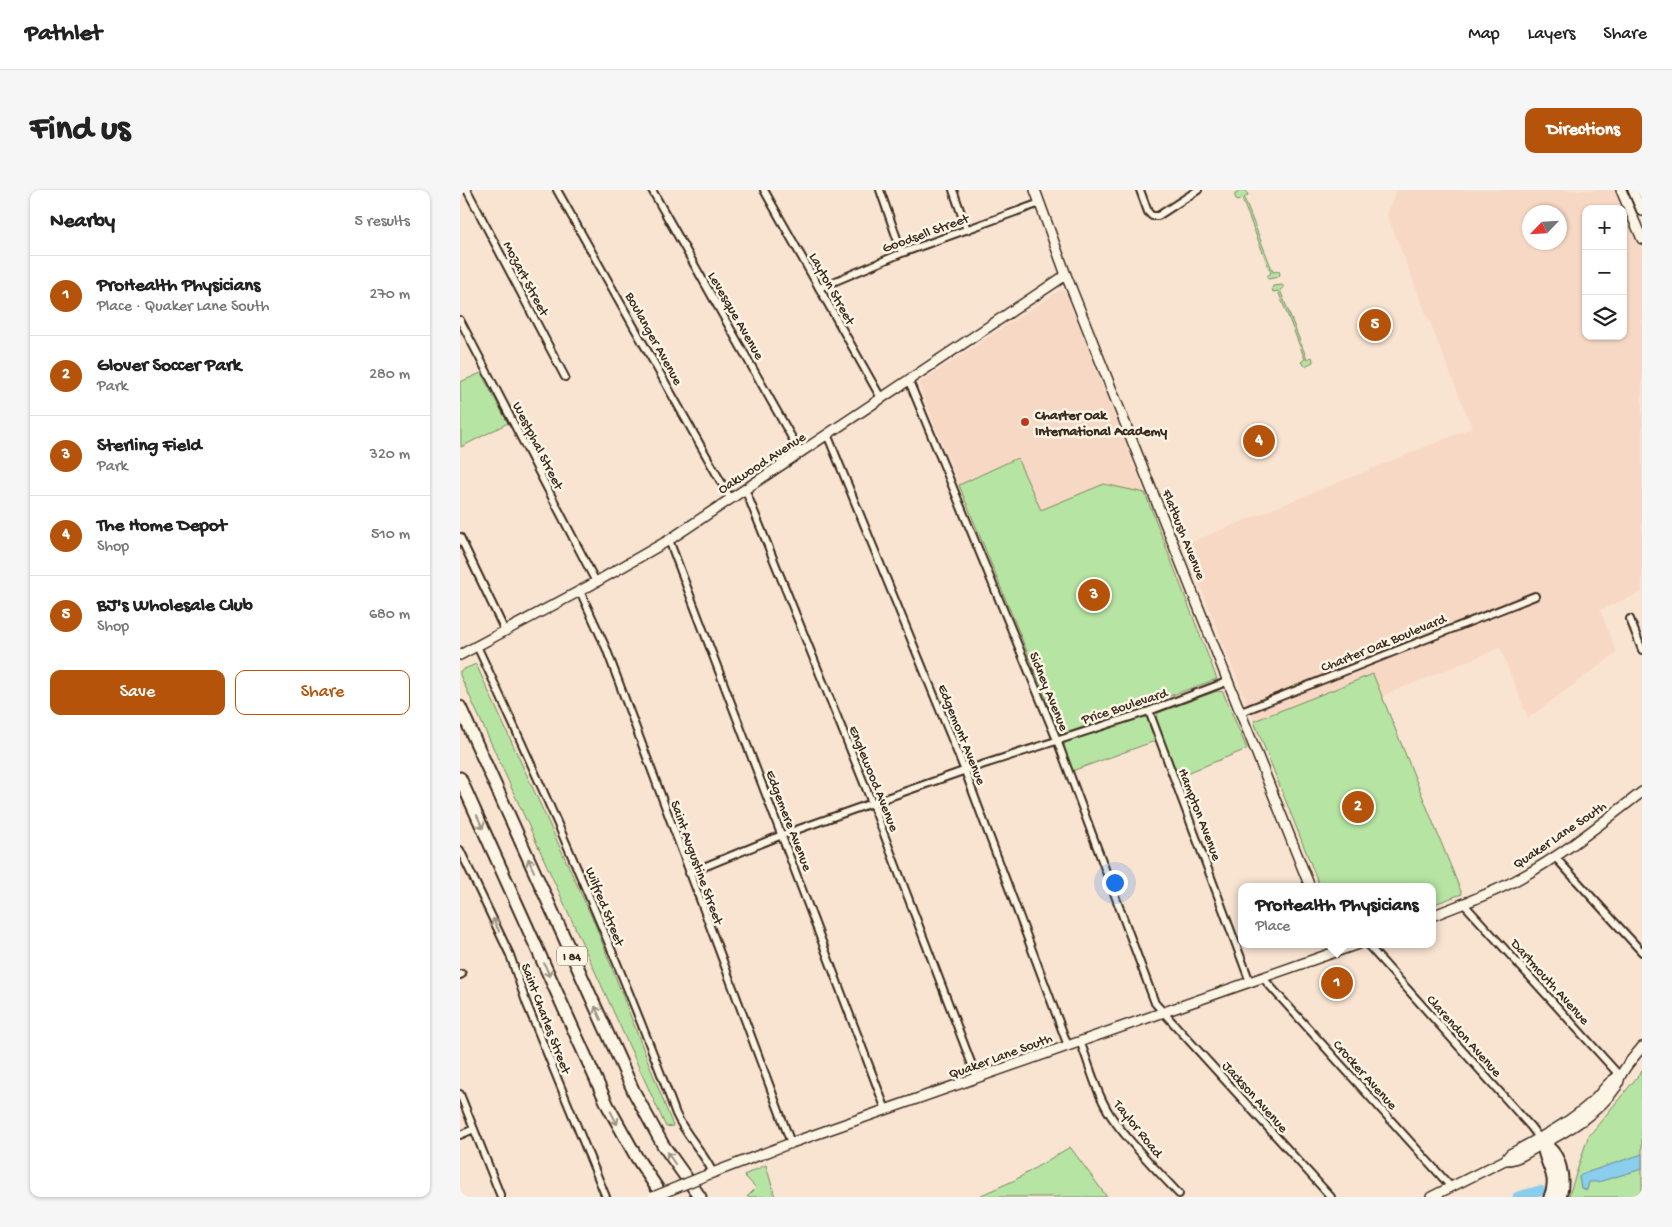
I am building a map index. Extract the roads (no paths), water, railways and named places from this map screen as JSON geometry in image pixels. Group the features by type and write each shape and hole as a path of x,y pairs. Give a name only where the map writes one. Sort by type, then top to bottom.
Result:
{"highway":[{"name":"I 84","path":"460,707 634,1092 663,1145 700,1197"},
{"name":"I 84","path":"460,778 608,1106 633,1151 664,1197"},
{"path":"1541,1141 1553,1176 1553,1187 1550,1197"},
{"path":"1541,1141 1553,1151 1560,1167 1562,1183 1560,1197"}],"street":[{"name":"Mozart Street","path":"467,190 565,377"},
{"name":"Boulanger Avenue","path":"557,190 730,498"},
{"name":"Levesque Avenue","path":"652,190 800,452"},
{"name":"Layton Street","path":"764,190 882,398"},
{"path":"880,190 902,253"},
{"path":"953,190 967,230"},
{"name":"Flatbush Avenue","path":"1035,190 1066,276 1308,883"},
{"path":"1140,190 1148,212 1152,216 1158,216 1198,190"},
{"path":"1621,190 1642,238"},
{"path":"1633,190 1642,211"},
{"name":"Goodsell Street","path":"819,288 902,253 1040,203"},
{"name":"Oakwood Avenue","path":"460,655 580,591 669,540 1066,276"},
{"name":"Westphal Street","path":"460,320 596,582"},
{"name":"Sidney Avenue","path":"909,381 1057,740 1155,1003 1164,1012"},
{"name":"Edgemont Avenue","path":"827,434 965,771 1068,1046"},
{"name":"Englewood Avenue","path":"745,489 872,803 976,1078"},
{"path":"460,537 505,631"},
{"name":"Edgemere Avenue","path":"669,540 886,1110"},
{"name":"Saint Augustine Street","path":"580,591 606,648 791,1143"},
{"name":"Charter Oak Boulevard","path":"1241,712 1535,596"},
{"path":"1630,620 1642,650"},
{"name":"Wilfred Street","path":"477,646 535,770 596,911 676,1114 683,1129 706,1158 713,1173"},
{"name":"Price Boulevard","path":"689,873 782,835 965,771 1148,711 1228,681"},
{"name":"Hampton Avenue","path":"1148,711 1250,982"},
{"name":"Quaker Lane South","path":"1436,914 1519,879 1555,857 1642,792"},
{"name":"Saint Charles Street","path":"460,850 510,955 526,1002 606,1197"},
{"path":"1555,857 1642,952"},
{"name":"Dartmouth Avenue","path":"1463,903 1620,1076"},
{"name":"Quaker Lane South","path":"653,1197 791,1143 1250,982 1334,948"},
{"name":"Clarendon Avenue","path":"1371,948 1541,1141"},
{"name":"Crocker Avenue","path":"1262,977 1451,1187"},
{"name":"Jackson Avenue","path":"1164,1012 1331,1197"},
{"name":"Taylor Road","path":"1080,1041 1100,1094 1111,1116 1122,1131 1179,1194"},
{"path":"1431,1197 1505,1160 1512,1160 1541,1141 1571,1127 1597,1107 1617,1086 1620,1076 1642,1047"},
{"path":"460,1094 501,1197"},
{"path":"460,1135 474,1129"}],"water":[{"path":"1642,1154 1642,1169 1598,1182 1589,1182 1587,1190 1581,1188 1579,1177 1582,1174"}],"waterway":[{"path":"1518,1197 1540,1191"}],"place":[{"name":"BJ's Wholesale Club","path":"1375,325"},
{"name":"Charter Oak International Academy","path":"1025,422"},
{"name":"The Home Depot","path":"1259,441"},
{"name":"Sterling Field","path":"1094,595"},
{"name":"Glover Soccer Park","path":"1358,807"},
{"name":"ProHealth Physicians","path":"1337,983"}]}
